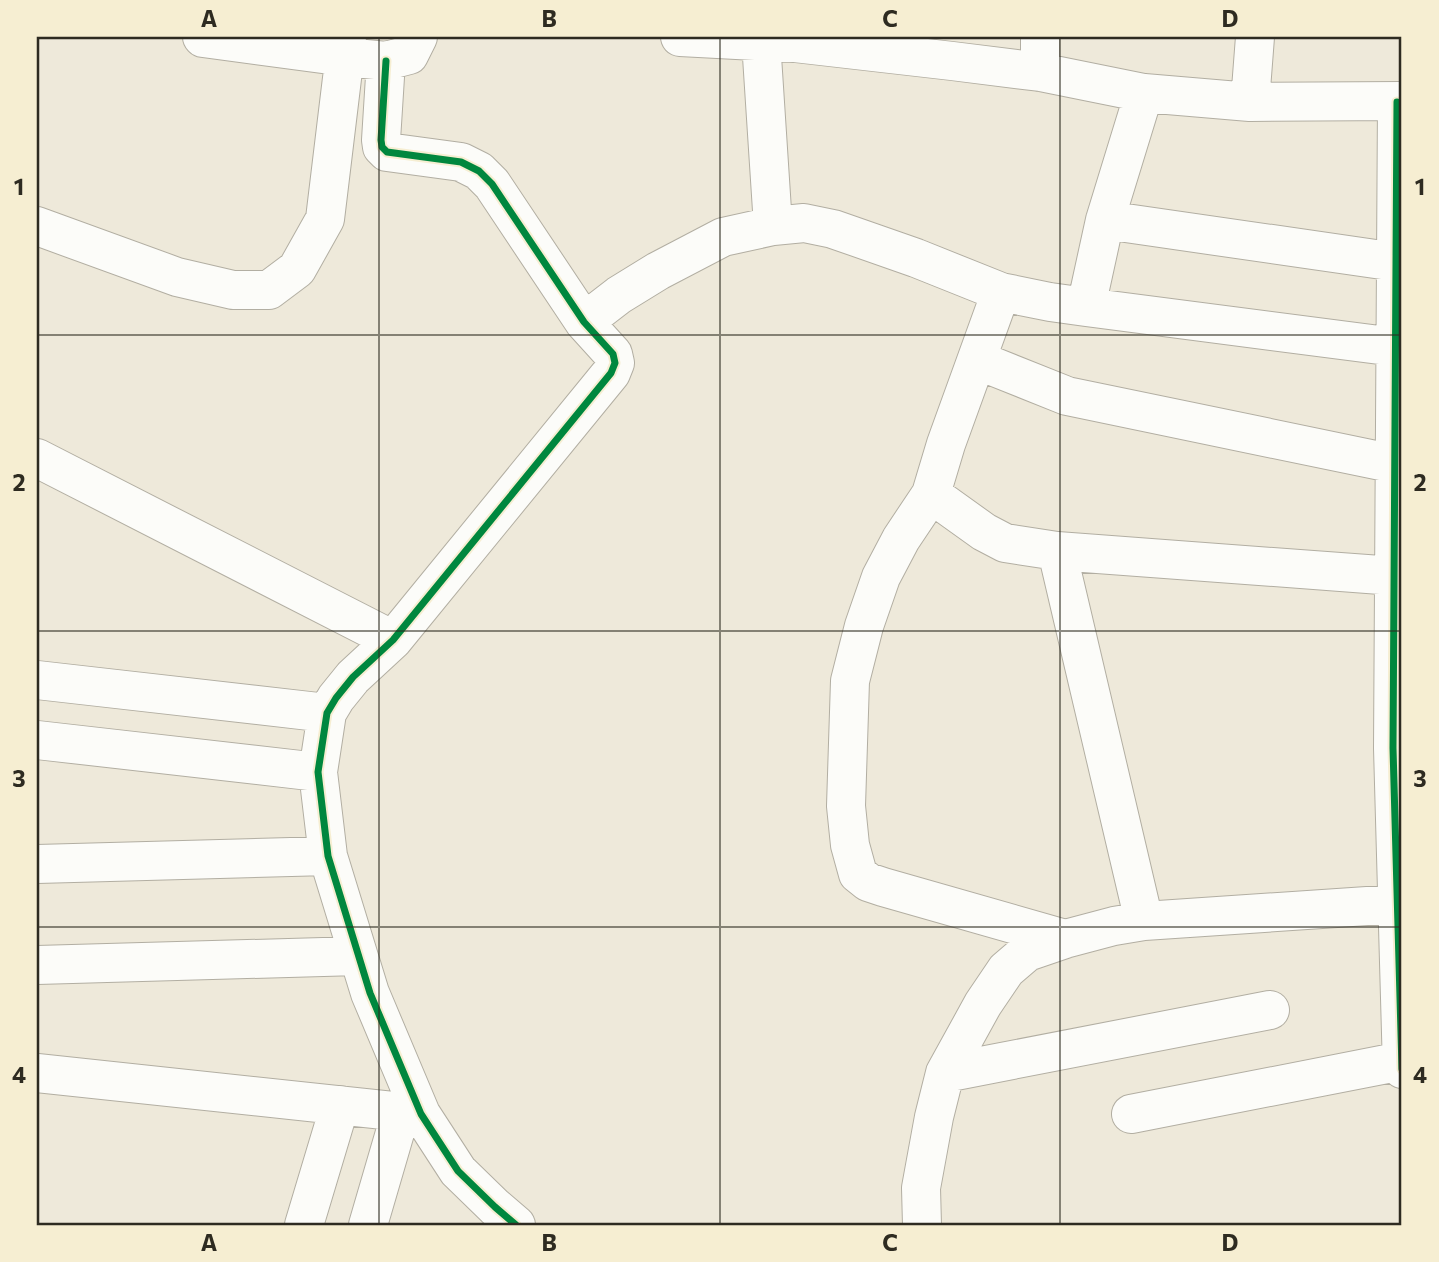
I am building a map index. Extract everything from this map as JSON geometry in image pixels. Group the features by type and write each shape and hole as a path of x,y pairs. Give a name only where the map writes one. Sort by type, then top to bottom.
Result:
{"street":[{"path":"202,37 346,47 386,61 409,55 418,37"},
{"path":"680,37 888,45 1040,55 1144,93 1250,102 1400,102 1395,347 1399,403 1395,464 1398,530 1394,576 1402,1069"},
{"path":"1250,102 1255,37"},
{"path":"773,40 773,226"},
{"path":"37,226 177,277 233,290 269,290 297,270 325,219 346,47"},
{"path":"386,61 382,147 387,152 461,162 479,171 492,184 584,323 613,355 615,363 611,373 393,640 353,677 336,698 327,713 318,772 328,856 358,956 411,1113 458,1171 516,1225"},
{"path":"1086,307 1105,220 1144,93"},
{"path":"1105,220 1396,262"},
{"path":"584,323 619,295 723,237 773,226 804,223 833,229 916,258 1001,292 1086,307 1395,347"},
{"path":"1001,292 946,444 931,494 901,539 881,577 864,626 850,681 846,806 850,845 858,874 868,882 1065,939"},
{"path":"977,360 1067,396 1395,464"},
{"path":"37,458 393,640"},
{"path":"931,494 984,532 1005,542 1057,551 1394,576"},
{"path":"1057,551 1144,920"},
{"path":"37,680 327,713"},
{"path":"37,740 318,772"},
{"path":"37,864 328,856"},
{"path":"914,1222 945,1073 983,1004 1006,970 1027,952 1065,939 1144,920 1399,893"},
{"path":"37,965 358,956"},
{"path":"945,1073 1270,1010"},
{"path":"1132,1114 1402,1061"},
{"path":"37,1073 411,1113"},
{"path":"304,1225 340,1105"},
{"path":"368,1225 411,1113"}],"cycle path":[{"path":"386,61 382,147 387,152 461,162 479,171 492,184 584,322 613,354 615,363 611,373 393,640 353,677 336,698 327,713 318,772 328,856 370,993 421,1114 458,1171 516,1225"},
{"path":"1397,102 1393,748 1402,1069"}]}
